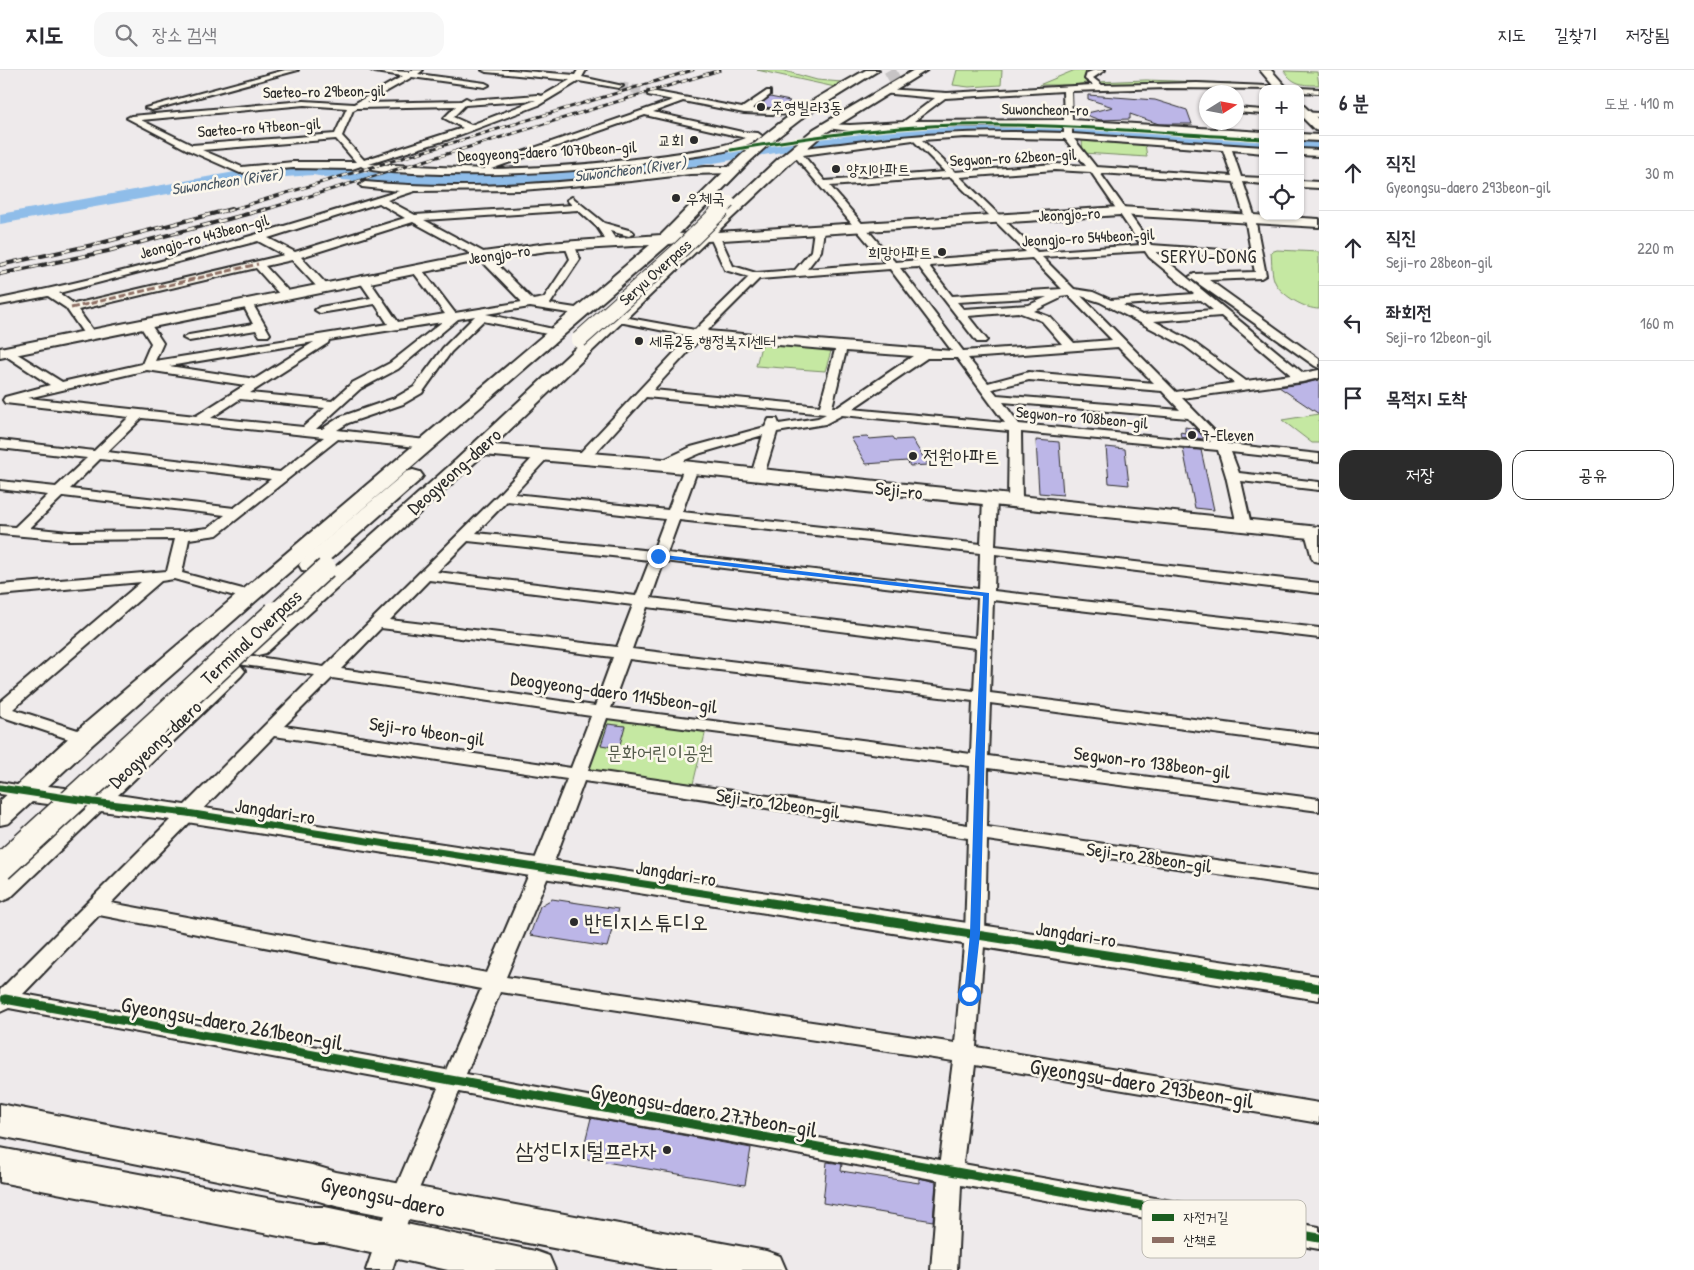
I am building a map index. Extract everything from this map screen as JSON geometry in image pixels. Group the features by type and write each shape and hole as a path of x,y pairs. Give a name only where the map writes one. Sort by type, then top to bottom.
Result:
{"main road":[{"path":"1265,70 1280,85"},
{"name":"Deogyeong-daero","path":"723,201 823,129 917,72"},
{"path":"783,156 781,137 828,115 881,75"},
{"name":"Deogyeong-daero","path":"318,567 386,507 569,337 582,312 666,239 740,164 781,137 801,114 881,75"},
{"path":"1304,114 1319,127"},
{"name":"Deogyeong-daero","path":"0,891 244,660 479,449 618,318 710,237 783,156 781,137"},
{"name":"Seryu Overpass","path":"569,337 682,248 723,201"},
{"name":"Jeongjo-ro","path":"4,353 483,256 570,246 1120,211 1319,223"},
{"name":"Deogyeong-daero","path":"0,816 13,790 84,738 426,444 569,337"},
{"name":"Seji-ro","path":"479,449 664,465 1316,532"},
{"path":"386,507 400,467"},
{"path":"386,507 445,478"},
{"name":"Terminal Overpass","path":"0,847 318,567"},
{"name":"Terminal Overpass","path":"0,868 318,567"},
{"name":"Jangdari-ro","path":"13,790 187,813 1319,988"},
{"name":"Gyeongsu-daero","path":"0,1120 402,1201 766,1270"},
{"name":"Gyeongsu-daero","path":"0,1165 315,1225 325,1225 384,1254 535,1270"}],"street":[{"name":"Saeteo-ro 47beon-gil","path":"294,70 125,114 191,148 338,136"},
{"path":"375,70 416,72 485,85"},
{"path":"486,70 580,74 619,86"},
{"path":"1100,87 1089,79 1090,75 1101,70"},
{"path":"470,128 448,118 462,103 485,85 510,71"},
{"path":"362,163 338,136 350,109 416,72"},
{"path":"191,148 240,170 293,165 352,166 470,128 536,103 580,74"},
{"path":"1092,81 1157,78 1259,86"},
{"path":"885,91 944,95 1100,87 1199,86"},
{"path":"1244,87 1259,87"},
{"path":"1067,89 1068,137 1093,169 1120,211 1153,255 1302,378"},
{"path":"1304,90 1319,91"},
{"path":"651,93 682,99 746,117 801,114"},
{"path":"766,93 746,117 745,131 781,137"},
{"path":"905,124 944,95"},
{"name":"Saeteo-ro 29beon-gil","path":"131,118 304,103 354,106 462,103 547,96"},
{"path":"476,171 647,113 682,99"},
{"path":"1244,111 1259,112"},
{"path":"1304,112 1319,115"},
{"path":"647,113 742,135 781,137"},
{"name":"Suwoncheon-ro","path":"823,129 905,124 1067,123 1259,135"},
{"name":"Suwoncheon-ro","path":"783,156 916,139 991,134 1068,137 1259,150"},
{"name":"Deogyeong-daero 1070beon-gil","path":"362,163 368,167 416,171 530,172 628,163 781,137"},
{"path":"1304,137 1319,138"},
{"path":"916,139 998,218 1034,255 1065,292 1120,343 1223,447 1233,476 1244,525"},
{"path":"1180,278 1261,275 1250,218 1227,148"},
{"path":"1304,152 1319,153"},
{"path":"783,156 800,157 824,184 892,265 1015,427 1015,501"},
{"path":"365,185 413,189 498,189 643,178 740,164"},
{"name":"Segwon-ro 62beon-gil","path":"824,184 1055,167 1259,181"},
{"path":"530,172 551,184 580,207 601,225 613,243"},
{"path":"1304,184 1319,185"},
{"name":"Jeongjo-ro 443beon-gil","path":"0,302 50,292 259,238 413,189"},
{"path":"380,200 483,256 530,304 582,312"},
{"path":"71,307 294,256 414,218 580,207"},
{"path":"601,225 629,233"},
{"path":"798,273 816,251 819,230"},
{"path":"583,458 698,334 756,276 729,268 710,237"},
{"path":"259,238 294,256 323,287"},
{"path":"4,400 147,366 333,336 481,315 548,301 575,259 570,246"},
{"name":"Jeongjo-ro 544beon-gil","path":"756,276 1148,248 1257,255"},
{"path":"921,263 981,340"},
{"path":"258,264 286,295"},
{"path":"416,269 453,318"},
{"path":"1198,277 1319,364"},
{"path":"363,279 396,327"},
{"path":"50,292 71,307 90,335"},
{"path":"960,313 1030,308 1065,292"},
{"path":"948,299 1065,292 1088,294 1189,344 1244,386"},
{"path":"1109,303 1203,297"},
{"path":"320,310 378,300"},
{"path":"247,303 270,347"},
{"path":"1017,309 1046,319 1071,347"},
{"path":"1138,319 1222,313"},
{"path":"481,315 569,337"},
{"path":"0,530 69,536 183,535 212,532 283,476 344,420 399,401 418,390 447,350 481,315"},
{"path":"306,431 356,386 394,366 453,318"},
{"path":"618,318 698,334 924,354 959,355 1120,343"},
{"path":"145,324 157,343 147,366"},
{"path":"189,338 260,326"},
{"path":"198,420 333,336"},
{"path":"1264,348 1293,345"},
{"path":"825,410 841,348"},
{"path":"4,353 60,386"},
{"path":"664,465 696,450 771,429 821,421 840,411 924,354"},
{"path":"147,366 256,383"},
{"path":"985,387 1029,376 1168,392 1244,386 1319,374"},
{"name":"Segwon-ro 108beon-gil","path":"644,392 1223,447 1319,458"},
{"path":"236,395 335,405"},
{"path":"994,398 1191,415"},
{"path":"4,400 426,444"},
{"path":"758,475 778,406"},
{"path":"18,532 139,414"},
{"path":"0,444 283,476"},
{"path":"1250,451 1319,447"},
{"path":"187,813 504,497 544,454"},
{"path":"384,1254 402,1201 542,867 691,468"},
{"path":"1233,476 1319,486"},
{"path":"0,485 237,512"},
{"path":"504,497 988,549 1319,588"},
{"path":"944,1270 950,1172 965,1054 975,934 979,761 990,499"},
{"path":"1316,532 1319,558"},
{"path":"174,575 183,535"},
{"path":"465,536 658,556 1319,633"},
{"path":"0,590 174,575 249,595"},
{"path":"425,575 985,644"},
{"path":"0,710 156,577"},
{"path":"377,623 1319,741"},
{"name":"Deogyeong-daero 1145beon-gil","path":"244,660 601,712 979,761"},
{"path":"0,710 84,738"},
{"name":"Seji-ro 4beon-gil","path":"270,730 577,775"},
{"name":"Segwon-ro 138beon-gil","path":"979,761 1319,805"},
{"name":"Seji-ro 12beon-gil","path":"577,775 978,831"},
{"name":"Gyeongsu-daero 261beon-gil","path":"2,1002 187,813"},
{"name":"Seji-ro 28beon-gil","path":"978,831 1319,882"},
{"path":"95,907 494,983 965,1054"},
{"name":"Gyeongsu-daero 261beon-gil","path":"2,1002 452,1081"},
{"name":"Gyeongsu-daero 293beon-gil","path":"965,1054 1319,1112"},
{"name":"Gyeongsu-daero 277beon-gil","path":"452,1081 950,1172"},
{"path":"950,1172 1142,1206"},
{"path":"1306,1236 1319,1238"}],"green space":[{"path":"757,70 781,70 817,80 842,82 835,87"},
{"path":"957,70 1002,70 1001,85 969,87 953,85"},
{"path":"1075,70 1097,70 1090,82 1075,85 1039,85"},
{"path":"1284,71 1317,72 1319,85 1295,82"},
{"path":"1146,80 1231,83 1104,84 1096,82"},
{"path":"1082,140 1145,144 1147,157 1083,153"},
{"path":"1277,250 1319,252 1319,309 1307,307 1295,301 1279,289 1272,273 1271,252"},
{"path":"762,342 832,348 825,371 756,366"},
{"path":"1319,414 1319,443 1312,443 1282,420"},
{"name":"문화어린이공원","path":"610,719 706,730 693,784 592,772 587,765 601,723"}],"building":[{"path":"1088,95 1155,100 1187,110 1192,124 1159,124 1130,114 1130,119 1100,120 1083,114 1113,107 1088,99"},
{"path":"770,97 790,101 782,108 757,107"},
{"path":"1319,380 1319,414 1279,387 1302,384"},
{"name":"7-Eleven","path":"1185,427 1196,429 1205,439 1181,437 1180,432 1185,433"},
{"name":"전원아파트","path":"867,437 869,439 893,437 895,440 912,439 928,465 910,466 907,461 866,464 851,438"},
{"path":"1036,440 1059,442 1063,495 1039,493"},
{"path":"1106,447 1125,449 1129,485 1109,483"},
{"path":"1183,449 1201,450 1214,510 1195,508"},
{"path":"608,724 625,726 619,748 601,745"},
{"name":"반티지스튜디오","path":"552,899 618,909 607,947 530,935 540,906"},
{"name":"삼성디지털프라자","path":"591,1118 751,1148 745,1185 581,1158"},
{"path":"827,1162 842,1164 841,1171 919,1183 919,1178 936,1182 933,1221 823,1203"}],"waterway":[{"name":"Suwoncheon (River)","path":"0,219 246,175 313,170 342,175 408,180 535,179 635,171 830,140 943,129 1027,128 1259,143"},
{"name":"Suwoncheon (River)","path":"1304,145 1319,146"}],"tunnel":[{"path":"887,78 901,70"},
{"path":"619,86 651,93"}],"railway":[{"path":"227,211 693,70"},
{"path":"261,211 720,70"},
{"path":"0,265 97,244 231,209"},
{"path":"0,274 108,251 266,209"}],"marked path":[{"path":"71,308 258,264"}],"cycle path":[{"path":"731,150 843,133 957,125 1072,127 1259,139"},
{"path":"0,788 93,802 187,813 1319,988"},
{"path":"5,999 1142,1206"},
{"path":"1306,1236 1319,1238"}],"place":[{"name":"주영빌라3동","path":"761,107"},
{"name":"교회","path":"694,140"},
{"name":"양지아파트","path":"836,169"},
{"name":"우체국","path":"676,198"},
{"name":"희망아파트","path":"942,252"},
{"name":"세류2동 행정복지센터","path":"639,341"},
{"name":"7-Eleven","path":"1192,435"},
{"name":"전원아파트","path":"913,456"},
{"name":"반티지스튜디오","path":"574,922"},
{"name":"삼성디지털프라자","path":"667,1150"}],"district":[{"name":"SERYU-DONG","path":"1209,257"}],"route":[{"path":"658,556 986,594 979,761 975,934 969,994"}]}
